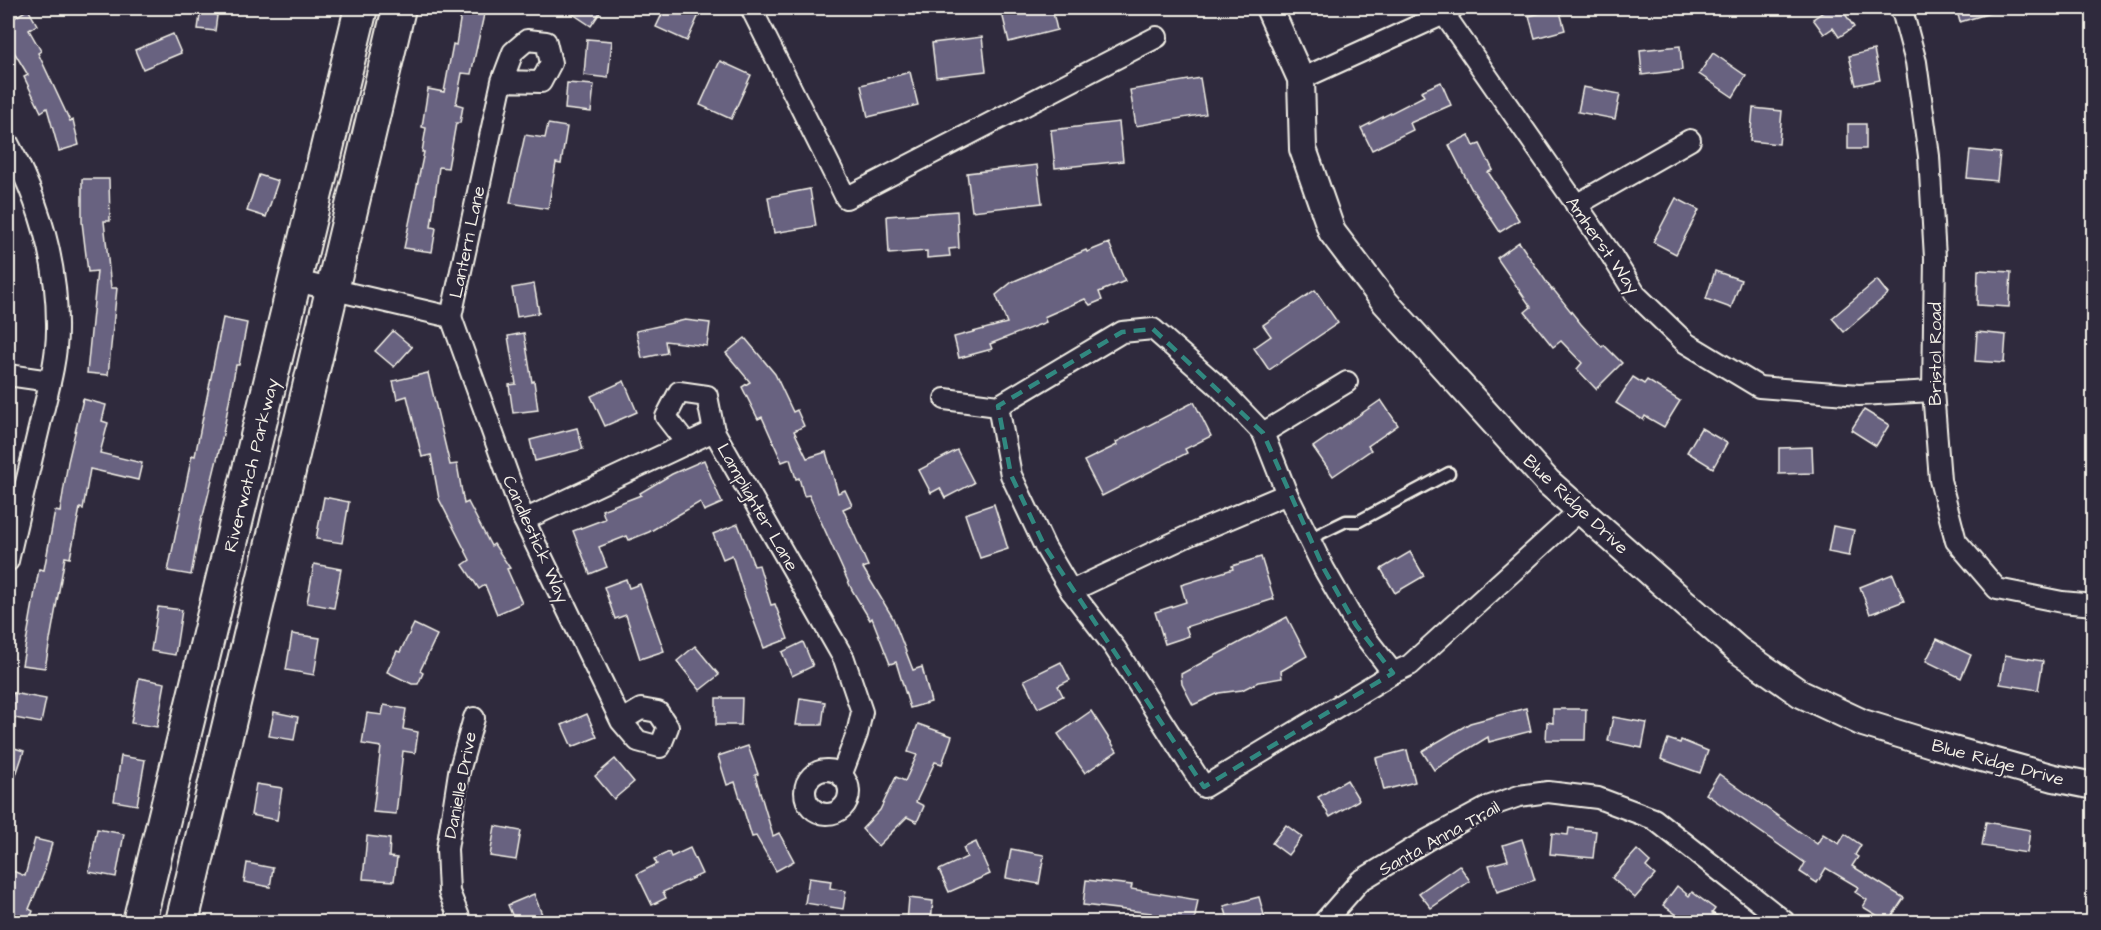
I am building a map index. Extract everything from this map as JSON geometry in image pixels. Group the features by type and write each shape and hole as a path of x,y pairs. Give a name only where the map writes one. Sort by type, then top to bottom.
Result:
{"main road":[{"name":"Riverwatch Parkway","path":"139,922 361,8"},
{"name":"Riverwatch Parkway","path":"182,922 399,8"}],"street":[{"path":"751,8 846,198 1157,37"},
{"name":"Blue Ridge Drive","path":"1269,8 1301,79 1304,149 1332,232 1385,302 1548,482 1738,651 1801,694 1874,726 2054,778 2094,786"},
{"name":"Bristol Road","path":"1899,8 1916,62 1929,156 1935,258 1933,391 1940,480 1956,541 1997,590 2062,602 2094,605"},
{"path":"1301,79 1448,11"},
{"name":"Amherst Way","path":"1448,11 1636,295 1686,343 1759,387 1859,395 1933,391"},
{"name":"Lantern Lane","path":"296,280 451,317 502,81"},
{"path":"1576,205 1690,140"},
{"path":"8,143 20,165 42,221 54,282 57,331 50,381 8,561"},
{"name":"Candlestick Way","path":"451,317 524,520 621,721"},
{"path":"945,399 998,406 1122,332 1153,329 1220,387 1263,433 1287,494 1324,569 1356,625 1393,673"},
{"path":"8,375 50,381"},
{"path":"1263,433 1347,382"},
{"path":"687,444 666,417 679,392 707,396 714,431"},
{"path":"998,406 1011,475 1045,547 1071,591 1116,648 1204,787 1410,665 1580,510"},
{"name":"Lamplighter Lane","path":"524,520 714,431 844,659 862,712 857,734 841,776"},
{"path":"1071,591 1190,535 1287,494"},
{"name":"Danielle Drive","path":"461,922 449,892 447,849 459,772 474,718"},
{"name":"Santa Anna Trail","path":"1324,922 1360,881 1426,840 1490,806 1519,796 1548,792 1598,798 1654,819 1785,922"}],"lane":[{"path":"1309,539 1346,521 1359,521 1449,473"}],"highlighted area":[{"path":"1153,329 1263,433 1324,569 1356,625 1393,673 1204,787 1045,547 1011,475 998,406 1122,332"}],"building":[{"path":"201,8 218,8 215,31 198,29"},
{"path":"462,8 485,10 471,74 462,73 456,104 463,106 460,123 456,123 448,168 439,167 431,227 436,228 432,252 404,248 424,152 422,152 426,128 422,127 428,89 444,92 453,44 456,45"},
{"path":"564,8 603,8 591,26"},
{"path":"665,8 702,8 687,41 656,27"},
{"path":"1052,8 1057,30 1009,42 1001,9"},
{"path":"1559,8 1565,30 1535,38 1529,16"},
{"path":"1829,8 1841,8 1854,27 1839,37 1833,28 1824,34 1813,19"},
{"path":"1956,8 1996,8 1997,11 1960,22"},
{"path":"28,9 37,25 29,30 41,51 38,53 70,121 73,120 79,145 59,151 47,108 41,112 24,77 28,75 8,42 8,22"},
{"path":"173,34 181,53 143,69 135,50"},
{"path":"982,37 986,71 936,77 932,43"},
{"path":"587,39 612,41 608,78 584,75"},
{"path":"1680,46 1682,70 1642,75 1640,50"},
{"path":"1874,50 1880,80 1856,85 1849,56"},
{"path":"1713,53 1746,76 1733,97 1699,74"},
{"path":"720,61 751,75 731,119 700,105"},
{"path":"910,72 918,105 868,117 861,85"},
{"path":"1200,78 1206,114 1136,126 1130,90"},
{"path":"1441,82 1451,105 1410,123 1413,130 1372,150 1361,128 1424,96 1421,91"},
{"path":"567,83 594,85 591,112 565,109"},
{"path":"1583,87 1620,94 1615,119 1578,112"},
{"path":"1753,108 1782,111 1779,144 1750,141"},
{"path":"1119,122 1123,161 1055,168 1051,130"},
{"path":"548,124 567,127 561,164 556,163 548,209 510,203 525,135 545,138"},
{"path":"1848,124 1866,124 1866,149 1848,149"},
{"path":"1469,135 1474,146 1480,144 1493,170 1488,172 1519,220 1500,232 1471,188 1449,145"},
{"path":"1970,150 2000,153 1997,181 1967,178"},
{"path":"1037,165 1042,203 972,211 967,173"},
{"path":"259,175 278,181 266,217 247,211"},
{"path":"82,179 109,179 110,221 104,221 111,288 117,288 108,375 87,373 97,271 88,272 82,222"},
{"path":"810,189 816,226 774,233 768,197"},
{"path":"1676,198 1699,210 1676,254 1653,242"},
{"path":"957,211 959,248 949,249 950,256 927,258 927,251 889,254 887,216"},
{"path":"1519,242 1552,290 1602,347 1604,345 1622,363 1596,389 1577,369 1582,363 1561,341 1553,347 1525,312 1531,307 1497,258"},
{"path":"1109,243 1125,281 1099,292 1102,300 1090,305 1085,299 1044,317 1046,322 990,344 992,349 959,358 954,337 1007,323 996,295 1012,282 1086,250 1087,252"},
{"path":"1978,270 2011,272 2009,307 1977,305"},
{"path":"1715,271 1741,280 1731,308 1706,299"},
{"path":"1877,280 1888,294 1844,332 1832,318"},
{"path":"534,284 539,313 517,317 512,288"},
{"path":"1315,290 1338,323 1269,370 1254,348 1271,336 1263,325"},
{"path":"223,318 247,323 239,365 236,365 222,439 202,516 191,575 168,571 192,455 195,456"},
{"path":"685,320 710,323 707,346 665,341 667,353 642,358 636,331"},
{"path":"393,331 412,347 394,367 375,351"},
{"path":"1977,332 2006,335 2004,363 1975,361"},
{"path":"524,333 538,410 513,413 509,385 516,384 508,336"},
{"path":"745,338 775,374 793,412 797,410 804,426 794,431 807,458 826,452 838,493 845,490 852,505 843,509 868,566 863,568 893,618 913,670 922,667 931,702 910,708 896,662 890,664 872,618 870,620 852,590 809,495 804,496 790,459 782,462 762,417 758,419 742,387 750,382 726,353"},
{"path":"428,373 450,465 457,464 464,504 468,502 491,546 494,544 510,568 507,569 522,603 497,614 485,585 479,589 463,565 470,560 439,499 431,455 422,457 407,396 397,399 393,381"},
{"path":"1633,377 1644,384 1647,380 1680,401 1664,427 1645,416 1643,420 1616,403"},
{"path":"624,381 637,412 605,426 591,396"},
{"path":"83,399 106,405 102,421 108,423 100,453 142,463 138,480 90,469 83,509 80,508 70,558 65,557 45,668 22,665 39,569 44,570 55,511 60,512 68,462"},
{"path":"1381,400 1398,425 1368,446 1371,450 1333,476 1313,447"},
{"path":"1194,402 1211,436 1185,449 1187,453 1102,496 1084,461"},
{"path":"1864,410 1889,425 1876,446 1851,430"},
{"path":"577,428 583,449 535,461 530,440"},
{"path":"1701,428 1727,443 1713,468 1687,452"},
{"path":"1812,447 1813,473 1779,474 1779,448"},
{"path":"957,450 974,483 945,498 940,488 931,493 919,470"},
{"path":"704,460 722,503 704,511 700,502 649,532 629,540 627,536 599,547 607,567 590,574 573,531 605,519 602,510 641,495 640,493 672,474"},
{"path":"324,497 349,502 342,543 316,539"},
{"path":"994,504 1008,549 980,558 965,514"},
{"path":"738,524 754,566 759,565 771,605 775,604 788,639 764,648 732,555 723,559 713,534"},
{"path":"1833,526 1854,530 1849,556 1828,552"},
{"path":"1410,552 1424,576 1395,593 1381,569"},
{"path":"1261,557 1274,599 1186,627 1189,636 1165,644 1155,612 1186,602 1181,585 1233,569 1232,566"},
{"path":"314,564 341,569 334,608 307,603"},
{"path":"1893,574 1904,601 1870,614 1860,587"},
{"path":"626,579 629,588 640,584 664,651 640,659 626,615 615,619 604,587"},
{"path":"158,607 182,610 175,655 151,651"},
{"path":"1287,617 1307,656 1281,671 1282,678 1258,682 1242,690 1219,693 1193,705 1182,684 1181,674"},
{"path":"414,624 437,635 420,671 423,673 418,684 412,684 387,672"},
{"path":"292,634 320,638 314,675 286,670"},
{"path":"1937,639 1971,655 1961,678 1926,661"},
{"path":"803,642 813,666 792,676 782,652"},
{"path":"695,646 719,675 700,690 677,661"},
{"path":"2005,655 2043,661 2038,690 2000,684"},
{"path":"1061,662 1070,680 1058,686 1063,696 1038,708 1024,680"},
{"path":"139,678 165,683 157,727 131,723"},
{"path":"13,693 46,699 41,723 9,717"},
{"path":"716,698 742,698 741,725 716,725"},
{"path":"800,698 825,702 822,725 796,725"},
{"path":"384,705 406,709 403,729 418,732 415,753 403,751 396,814 373,812 381,747 362,744 367,713 382,715"},
{"path":"1526,708 1531,731 1489,742 1488,737 1434,770 1422,751 1470,723"},
{"path":"1553,709 1586,709 1585,740 1546,740 1547,722 1553,723"},
{"path":"1091,711 1117,751 1085,773 1058,734"},
{"path":"274,712 298,717 294,740 269,736"},
{"path":"587,714 597,737 572,747 562,725"},
{"path":"1613,717 1647,723 1642,748 1608,741"},
{"path":"918,724 952,736 942,764 935,762 916,802 924,806 917,822 907,817 878,846 862,829 880,810 896,777 905,781 917,755 908,752"},
{"path":"1668,739 1680,743 1681,740 1708,751 1700,773 1661,759"},
{"path":"8,746 24,751 10,793 8,793"},
{"path":"748,746 758,774 755,775 773,836 779,833 794,861 776,871 756,836 752,837 735,782 727,785 718,756"},
{"path":"1407,750 1415,782 1384,790 1376,758"},
{"path":"121,756 145,760 137,805 114,801"},
{"path":"615,759 634,782 614,799 595,776"},
{"path":"1719,774 1817,844 1823,834 1839,844 1845,834 1861,845 1855,855 1858,857 1852,866 1904,898 1888,922 1863,907 1867,900 1855,892 1858,887 1826,868 1817,883 1800,872 1805,863 1706,794"},
{"path":"1347,780 1359,800 1330,817 1318,797"},
{"path":"256,784 282,788 277,820 251,815"},
{"path":"1986,822 2030,830 2027,853 1982,846"},
{"path":"1286,825 1302,837 1288,855 1272,843"},
{"path":"495,826 521,831 516,860 490,856"},
{"path":"1569,828 1596,831 1593,858 1550,854 1552,833 1568,835"},
{"path":"97,829 124,834 116,877 89,872"},
{"path":"367,836 390,839 389,857 397,858 394,881 363,879"},
{"path":"35,839 52,843 44,873 29,909 33,911 29,922 8,922 8,905 11,896 8,894 8,869 25,876"},
{"path":"1522,839 1535,880 1497,892 1489,865 1508,860 1503,845"},
{"path":"976,842 990,874 949,892 939,870 967,857 963,848"},
{"path":"690,848 702,874 663,892 666,898 652,905 637,874 657,864 654,859 669,852 671,857"},
{"path":"1011,849 1044,855 1039,884 1006,878"},
{"path":"1637,850 1650,862 1646,867 1655,875 1635,898 1612,878"},
{"path":"247,863 273,868 270,887 244,882"},
{"path":"1459,865 1470,881 1431,908 1419,893"},
{"path":"809,878 831,881 830,888 846,891 843,909 805,903"},
{"path":"1086,880 1132,885 1131,889 1198,900 1194,922 1151,917 1151,913 1083,905"},
{"path":"1677,886 1689,896 1692,892 1715,909 1712,913 1727,922 1687,922 1663,905"},
{"path":"534,894 545,922 515,922 508,905"},
{"path":"1259,897 1266,922 1229,922 1224,906"},
{"path":"909,898 933,901 931,922 907,922"}]}
